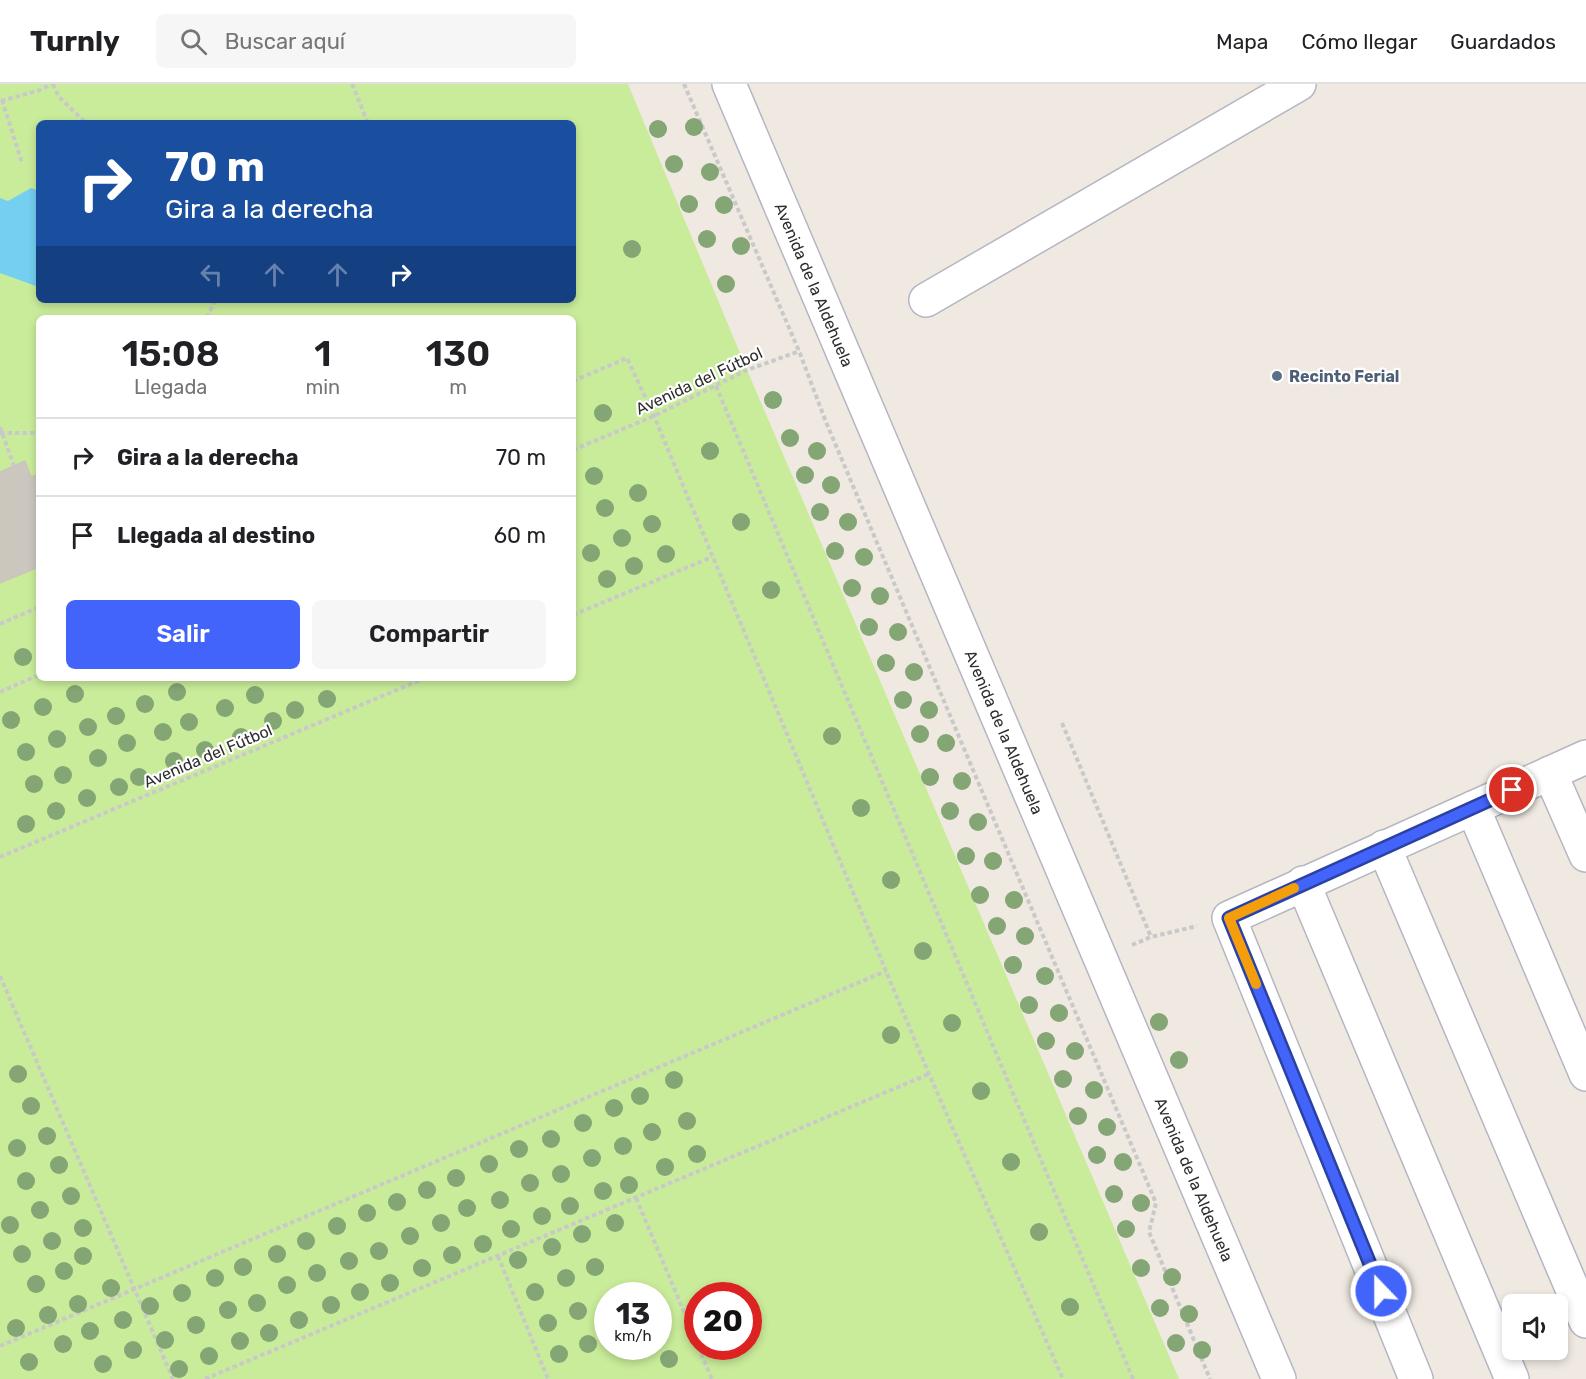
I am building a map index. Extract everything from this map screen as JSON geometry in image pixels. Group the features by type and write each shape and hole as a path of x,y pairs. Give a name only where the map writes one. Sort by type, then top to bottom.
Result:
{"street":[{"name":"Avenida de la Aldehuela","path":"729,84 1279,1379"},
{"path":"926,300 1299,84"},
{"path":"1416,1379 1229,918 1586,757"},
{"path":"1550,773 1586,855"},
{"path":"1473,808 1586,1074"},
{"path":"1384,847 1586,1321"},
{"path":"1303,884 1512,1379"}],"path":[{"path":"22,163 1,101 40,90 52,84 59,97 83,120"},
{"path":"352,84 367,120"},
{"path":"684,84 799,351 826,422 1156,1203 1149,1232 1210,1379"},
{"name":"Avenida del Fútbol","path":"576,449 654,416 747,370 837,336"},
{"path":"576,380 627,358 654,416 929,1074 1063,1379"},
{"path":"716,386 1133,1379"},
{"path":"0,427 14,466"},
{"path":"1,433 36,433"},
{"path":"576,614 712,557"},
{"path":"0,624 36,608"},
{"path":"0,692 36,676"},
{"name":"Avenida del Fútbol","path":"0,857 418,681"},
{"path":"1062,723 1151,937"},
{"path":"1100,957 1151,937 1229,918"},
{"path":"0,1346 886,970"},
{"path":"0,976 173,1379"},
{"path":"205,1379 929,1074"},
{"path":"636,1198 684,1313"},
{"path":"498,1256 548,1379"},
{"path":"704,1360 712,1379"}],"green space":[{"path":"0,84 628,84 747,370 1179,1379 0,1379"}],"water":[{"path":"31,188 36,190 36,286 0,273 0,198 8,201"}],"building":[{"path":"25,461 31,477 36,475 36,568 0,583 0,472"}],"slow traffic":[{"path":"1256,984 1229,918 1294,888"}],"place":[{"name":"Recinto Ferial","path":"1277,376"}],"route":[{"path":"1381,1291 1229,918 1512,790"}]}
